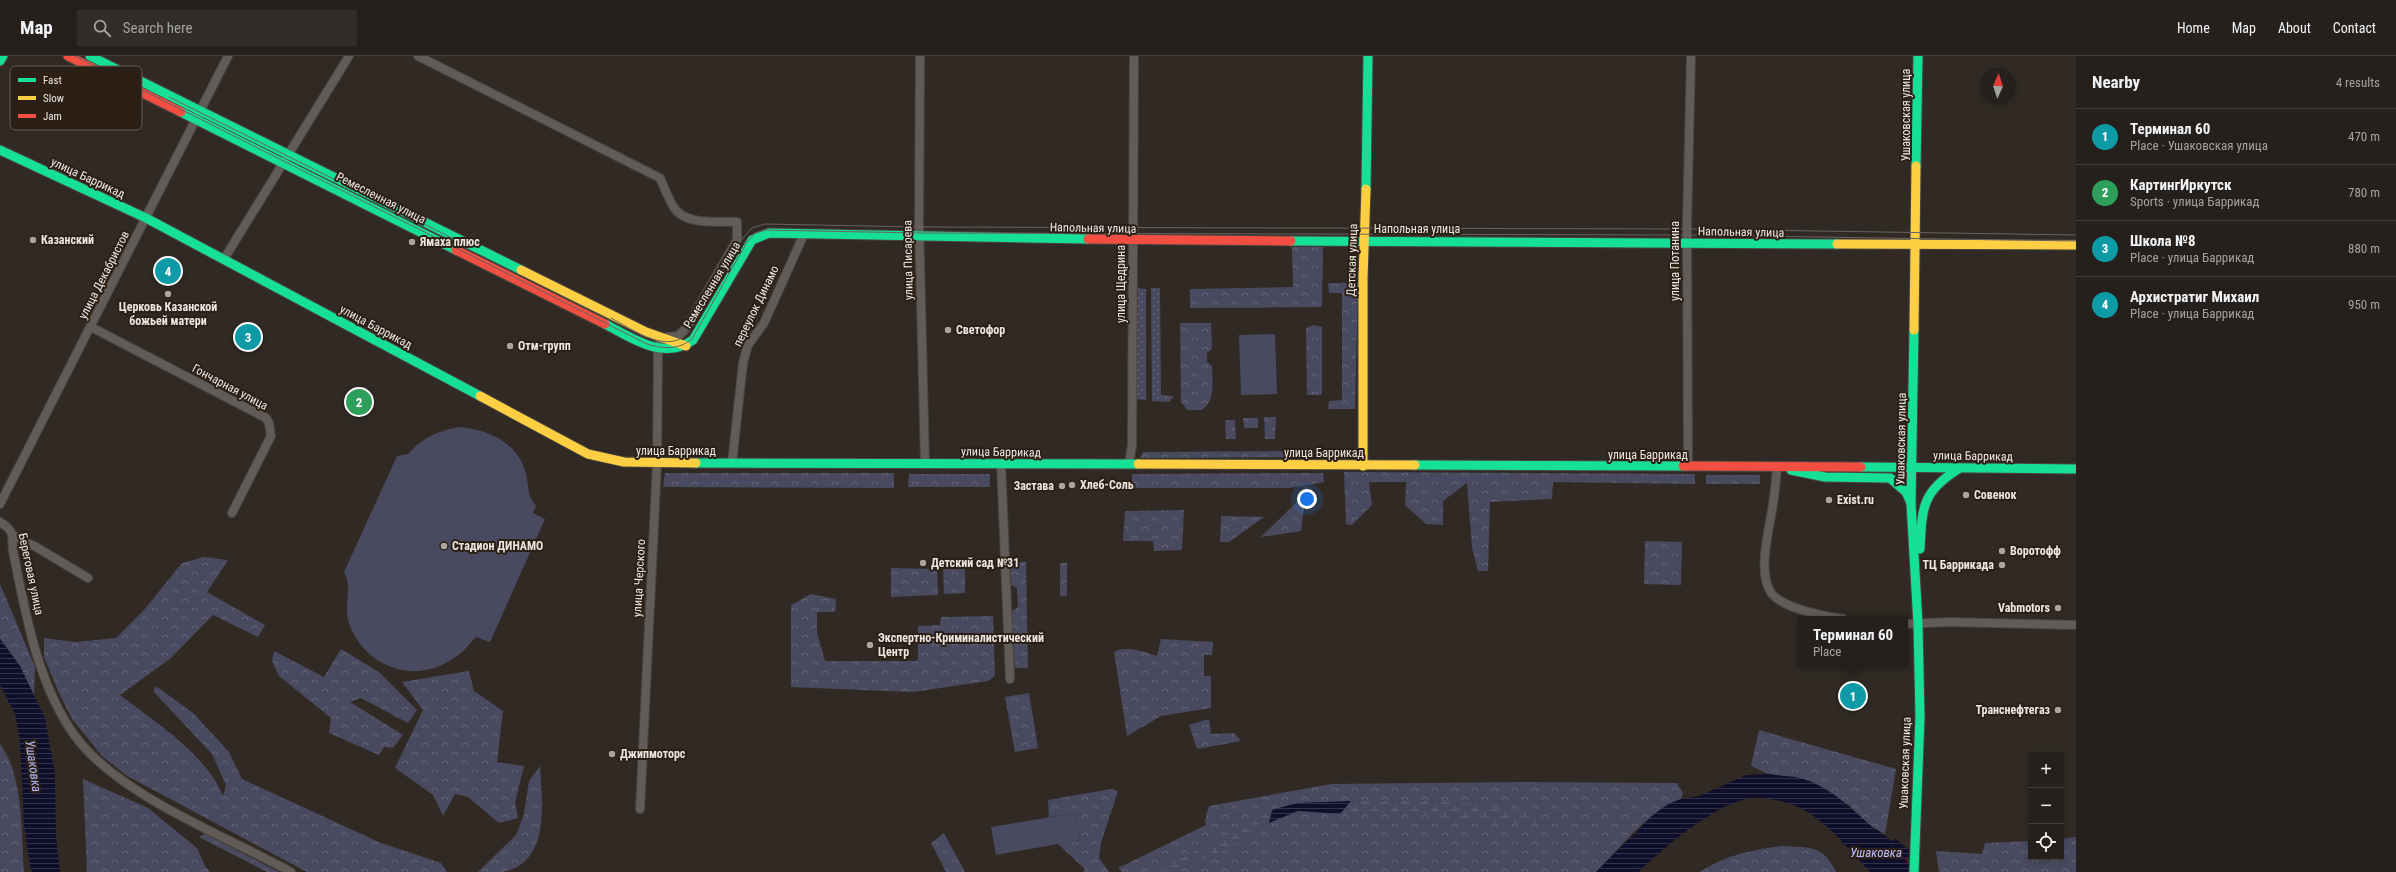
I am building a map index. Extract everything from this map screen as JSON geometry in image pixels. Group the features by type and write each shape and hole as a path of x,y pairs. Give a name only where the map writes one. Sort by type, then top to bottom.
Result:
{"main road":[{"path":"0,61 3,56"},
{"name":"Ремесленная улица","path":"68,56 89,66"},
{"name":"Ремесленная улица","path":"90,56 111,66"},
{"name":"Детская улица","path":"1363,466 1364,241 1368,56"},
{"name":"Ушаковская улица","path":"1914,872 1920,717 1918,624 1911,503 1913,467 1918,56"},
{"name":"Ремесленная улица","path":"142,81 661,338 686,346"},
{"name":"Ремесленная улица","path":"142,92 647,345 659,349 678,349 686,346 698,333 752,240 758,236"},
{"name":"улица Баррикад","path":"0,150 146,218 588,454 605,460 657,463 1001,463 2076,469"},
{"name":"Напольная улица","path":"758,236 769,233 919,238 1133,240 2076,245"},
{"path":"1777,467 1825,477 1890,478 1906,492 1911,503"},
{"path":"1918,624 1922,504 1939,479 1960,468"}],"street":[{"name":"улица Декабристов","path":"0,504 228,56"},
{"path":"224,259 349,56"},
{"path":"418,56 660,178 673,207 680,216 694,220 737,222 737,240 687,327 678,336 661,338"},
{"name":"улица Писарева","path":"920,56 919,238 925,463"},
{"name":"улица Щедрина","path":"1129,464 1132,449 1134,56"},
{"name":"улица Потанина","path":"1688,467 1687,243 1691,56"},
{"name":"переулок Динамо","path":"732,463 743,363 748,345 764,323 804,234"},
{"name":"Гончарная улица","path":"90,327 266,418 269,423 271,436 232,513"},
{"name":"улица Черского","path":"640,809 657,463 657,361 661,338"},
{"path":"1001,463 1010,680"},
{"path":"1777,467 1773,504 1767,536 1765,566 1768,586 1771,592 1781,601 1824,616"},
{"name":"Береговая улица","path":"0,522 10,530 12,535 13,555 32,636 47,683 58,709 75,736 98,762 148,798 291,872"},
{"path":"12,535 36,547 88,578"},
{"path":"1908,624 1947,622 2029,622 2076,626"}],"green space":[{"path":"1292,247 1323,247 1322,307 1190,308 1190,289 1293,287"},
{"path":"1328,283 1358,283 1355,409 1328,409 1329,401 1342,400 1342,293 1329,293"},
{"path":"1138,288 1146,289 1146,400 1137,399 1135,396"},
{"path":"1151,288 1160,288 1161,395 1174,396 1169,402 1152,401"},
{"path":"1180,323 1211,323 1212,349 1207,353 1207,362 1212,366 1213,384 1209,401 1202,410 1187,410 1181,402"},
{"path":"1314,325 1322,327 1322,395 1307,395 1306,328"},
{"path":"1275,334 1277,394 1241,395 1239,335"},
{"path":"1264,417 1276,417 1275,439 1265,439"},
{"path":"1243,418 1258,418 1258,428 1244,428"},
{"path":"1225,420 1235,420 1236,439 1226,439"},
{"name":"Стадион ДИНАМО","path":"458,427 469,428 491,435 501,440 517,454 526,474 531,499 536,506 533,513 545,519 490,642 476,637 457,656 439,666 423,671 408,671 392,668 379,661 366,651 356,638 347,617 348,584 344,572 397,456 408,454 413,448 431,436"},
{"path":"1295,451 1295,457 1140,458 1143,452"},
{"path":"1325,451 1355,452 1351,458 1325,458"},
{"path":"1344,472 1695,474 1695,484 1553,482 1552,499 1490,502 1488,571 1478,571 1472,548 1467,483 1443,501 1443,525 1426,524 1405,505 1406,482 1369,482 1372,505 1352,525 1346,524"},
{"path":"665,473 894,473 894,488 663,487"},
{"path":"1323,473 1324,482 1290,488 1132,488 1132,474"},
{"path":"909,474 990,474 990,487 908,487"},
{"path":"1706,475 1760,475 1760,484 1706,484"},
{"path":"1307,485 1301,531 1261,537 1295,504"},
{"path":"1184,510 1182,550 1154,551 1153,541 1123,541 1125,511"},
{"path":"1221,516 1264,517 1229,542 1220,542"},
{"path":"1645,541 1682,542 1681,585 1644,584"},
{"path":"204,557 228,560 207,592 265,625 258,637 213,615 171,658 120,695 178,740 192,753 205,767 223,796 226,785 212,754 153,691 156,686 193,713 229,752 242,779 381,843 441,863 447,872 307,872 127,776 102,756 72,719 44,657 44,638 75,642 116,638 144,610 182,563"},
{"path":"1010,562 1026,562 1028,668 1015,668 1011,612 1018,607 1017,588 1011,585"},
{"path":"1060,563 1067,563 1067,596 1060,596"},
{"path":"891,568 937,569 938,595 891,597"},
{"path":"943,569 965,569 965,593 944,594"},
{"path":"0,584 35,667 34,699 20,666 0,639"},
{"path":"811,594 836,599 835,612 817,612 817,633 825,661 916,661 918,660 918,626 940,625 941,617 993,616 995,676 988,681 913,692 791,687 791,605"},
{"path":"1161,639 1213,642 1212,655 1204,655 1204,676 1211,676 1211,708 1161,716 1127,736 1114,652 1130,649 1157,656"},
{"path":"341,649 379,672 417,710 408,723 361,698 350,702 403,735 393,748 384,747 379,755 329,733 331,718 279,676 272,661 274,651 324,677"},
{"path":"469,671 474,691 503,711 497,762 524,766 515,802 518,818 499,823 468,797 455,794 443,816 433,795 395,768 423,710 402,682"},
{"path":"1029,693 1038,748 1015,752 1005,697"},
{"path":"1209,719 1211,734 1234,733 1241,741 1197,749 1189,725"},
{"path":"1759,730 1896,769 1885,834 1870,826 1849,805 1804,779 1768,774 1751,766"},
{"path":"0,744 8,757 17,788 20,805 24,872 0,872"},
{"path":"540,766 542,813 536,844 529,856 518,866 503,872 478,872 516,835 524,814 529,781"},
{"path":"83,779 148,808 197,848 205,866 210,872 87,872"},
{"path":"1522,782 1677,783 1683,793 1681,799 1657,812 1646,821 1596,872 1122,872 1118,868 1206,825 1205,820 1209,806 1332,784"},
{"path":"1111,789 1118,791 1101,843 1099,858 1109,872 1083,872 1085,869 1058,844 1080,840 1075,813 1049,817 1048,800"},
{"path":"1445,800 1519,811 1556,822 1497,823 1399,813 1340,814 1351,801"},
{"path":"1272,810 1269,823 1225,849 1194,863 1177,868 1144,872 1202,849"},
{"path":"1075,813 1080,840 996,855 991,827"},
{"path":"944,833 965,872 946,872 931,843"},
{"path":"205,834 279,872 267,872 199,837"},
{"path":"2076,837 2076,872 1939,872 1936,851 1982,854 1985,843 2028,841 2028,860 2064,860 2064,839"},
{"path":"1782,846 1814,849 1826,856 1836,872 1700,872 1729,857 1760,849"}],"water":[{"name":"Ушаковка","path":"0,639 20,666 45,718 55,774 56,836 60,872 32,872 30,867 24,825 20,741 15,714 0,685"},
{"name":"Ушаковка","path":"1768,774 1804,779 1823,787 1891,841 1896,839 1910,851 1909,857 1905,857 1906,861 1916,872 1870,872 1840,839 1824,824 1806,811 1787,803 1753,798 1739,801 1724,807 1708,816 1676,839 1639,872 1596,872 1653,815 1668,804 1681,799 1699,796 1746,775"},
{"path":"1351,801 1340,814 1298,811 1269,823 1272,810 1297,803"}],"tram line":[{"path":"75,56 95,66"},
{"path":"142,90 647,344 665,348 676,347 687,343 692,339 747,242 755,233 765,230 919,233 1687,235 2076,241"},
{"path":"169,97 452,238"},
{"path":"611,318 652,339 673,341 683,337 691,329 742,239 752,228 765,224 919,227 1687,229 2076,235"}],"traffic: fast":[{"path":"0,61 3,56"},
{"path":"90,56 110,66"},
{"path":"1366,189 1368,56"},
{"path":"1916,166 1918,56"},
{"path":"142,82 521,270"},
{"path":"181,112 456,250"},
{"path":"0,150 146,218 480,396"},
{"path":"605,324 637,341 659,348 682,346 693,340 752,240 769,233 1088,239"},
{"path":"1291,241 1837,244"},
{"path":"1914,330 1911,503 1918,624 1920,717 1914,872"},
{"path":"696,463 1138,464"},
{"path":"1415,465 1683,466"},
{"path":"1861,467 2076,469"},
{"path":"1920,549 1922,522 1926,501 1938,484 1960,468"},
{"path":"1791,470 1825,477 1890,478 1906,492 1911,503"}],"traffic: slow":[{"path":"1914,330 1916,166"},
{"path":"1363,466 1363,278 1366,189"},
{"path":"1837,244 2076,245"},
{"path":"521,270 646,332 686,346"},
{"path":"480,396 588,454 624,462 696,463"},
{"path":"1138,464 1415,465"}],"traffic: jam":[{"path":"68,56 88,66"},
{"path":"142,93 181,112"},
{"path":"1088,239 1291,241"},
{"path":"456,250 605,324"},
{"path":"1683,466 1861,467"}],"place":[{"name":"Казанский","path":"33,240"},
{"name":"Ямаха плюс","path":"412,242"},
{"name":"Архистратиг Михаил","path":"168,271"},
{"name":"Церковь Казанской божьей матери","path":"168,294"},
{"name":"Светофор","path":"948,330"},
{"name":"Школа №8","path":"248,337"},
{"name":"Отм-групп","path":"510,346"},
{"name":"КартингИркутск","path":"359,402"},
{"name":"Хлеб-Соль","path":"1072,485"},
{"name":"Застава","path":"1062,486"},
{"name":"Совенок","path":"1966,495"},
{"name":"Exist.ru","path":"1829,500"},
{"name":"Стадион ДИНАМО","path":"444,546"},
{"name":"Воротофф","path":"2002,551"},
{"name":"Детский сад №31","path":"923,563"},
{"name":"ТЦ Баррикада","path":"2002,565"},
{"name":"Vabmotors","path":"2058,608"},
{"name":"Экспертно-Криминалистический Центр","path":"870,645"},
{"name":"Терминал 60","path":"1853,696"},
{"name":"Транснефтегаз","path":"2058,710"},
{"name":"Джипмоторс","path":"612,754"}]}
